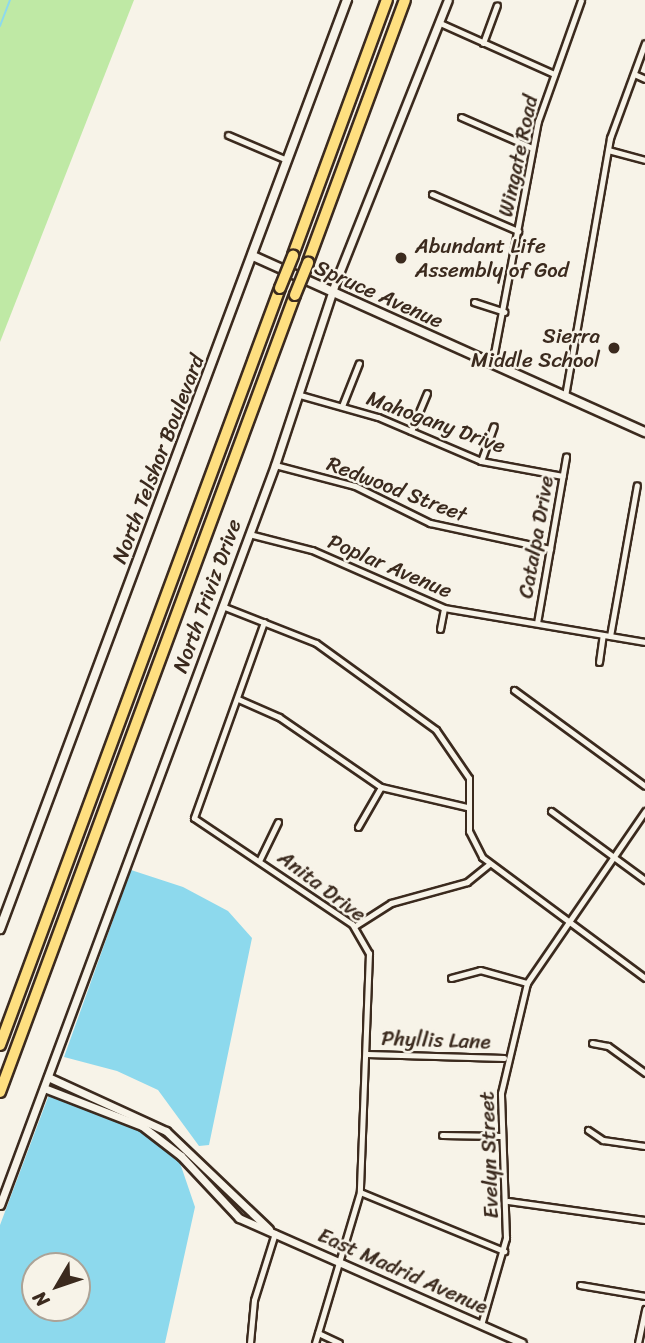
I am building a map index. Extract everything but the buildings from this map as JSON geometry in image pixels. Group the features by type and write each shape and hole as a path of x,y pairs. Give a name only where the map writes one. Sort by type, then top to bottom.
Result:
{"highway":[{"path":"0,1045 387,0"},
{"path":"0,1092 405,0"}],"main road":[{"name":"North Telshor Boulevard","path":"0,929 253,256 346,0"},
{"name":"Spruce Avenue","path":"253,256 645,432"}],"street":[{"name":"North Triviz Drive","path":"0,1205 275,465 333,293 448,0"},
{"name":"Wingate Road","path":"492,364 533,148 554,74 581,0"},
{"path":"483,43 497,5"},
{"path":"440,23 554,74"},
{"path":"565,396 608,150 645,43"},
{"path":"634,74 645,79"},
{"path":"461,117 533,148"},
{"path":"228,135 287,160"},
{"path":"608,150 645,160"},
{"path":"432,194 518,231"},
{"path":"474,302 504,312"},
{"path":"342,406 359,363"},
{"path":"411,431 427,393"},
{"name":"Mahogany Drive","path":"300,395 342,406 411,431 481,461 563,476"},
{"path":"481,461 494,426"},
{"name":"Catalpa Drive","path":"537,623 566,456"},
{"name":"Redwood Street","path":"275,465 355,486 430,523 550,548"},
{"path":"598,662 607,635 637,485"},
{"name":"Poplar Avenue","path":"249,534 312,550 444,608 645,642"},
{"path":"222,606 321,646 436,730 469,778 467,807 472,840 489,864 645,978"},
{"path":"440,629 444,608"},
{"name":"Anita Drive","path":"264,622 194,818 260,859 355,926 370,962 360,1192 315,1343"},
{"path":"514,690 645,786"},
{"path":"238,699 279,717 381,787 467,807"},
{"path":"358,827 381,787"},
{"path":"551,811 645,880"},
{"name":"Evelyn Street","path":"481,1325 504,1251 508,1201 501,1136 504,1058 527,983 565,920 645,811"},
{"path":"260,859 278,822"},
{"path":"355,926 391,903 467,881 489,864"},
{"path":"451,978 480,970 527,983"},
{"path":"592,1043 608,1046 645,1073"},
{"name":"Phyllis Lane","path":"367,1054 504,1058"},
{"name":"East Madrid Avenue","path":"48,1077 166,1131 272,1231"},
{"name":"East Madrid Avenue","path":"44,1088 142,1126 181,1156 220,1203 272,1231 522,1343"},
{"path":"587,1129 603,1140 645,1146"},
{"path":"443,1135 501,1136"},
{"path":"360,1192 504,1251"},
{"path":"508,1201 645,1220"},
{"path":"250,1343 254,1300 272,1231"},
{"path":"580,1285 645,1296"},
{"path":"638,1343 645,1309"},
{"path":"318,1333 339,1343"}],"green space":[{"path":"0,0 134,0 0,342"}],"water":[{"path":"131,870 183,887 228,911 252,938 209,1145 199,1146 158,1090 117,1071 64,1057"},
{"path":"53,1084 146,1127 180,1163 195,1207 165,1343 0,1343 0,1225"}],"waterway":[{"path":"0,26 10,0"}],"place":[{"name":"Abundant Life Assembly of God","path":"401,258"},
{"name":"Sierra Middle School","path":"614,348"}]}
